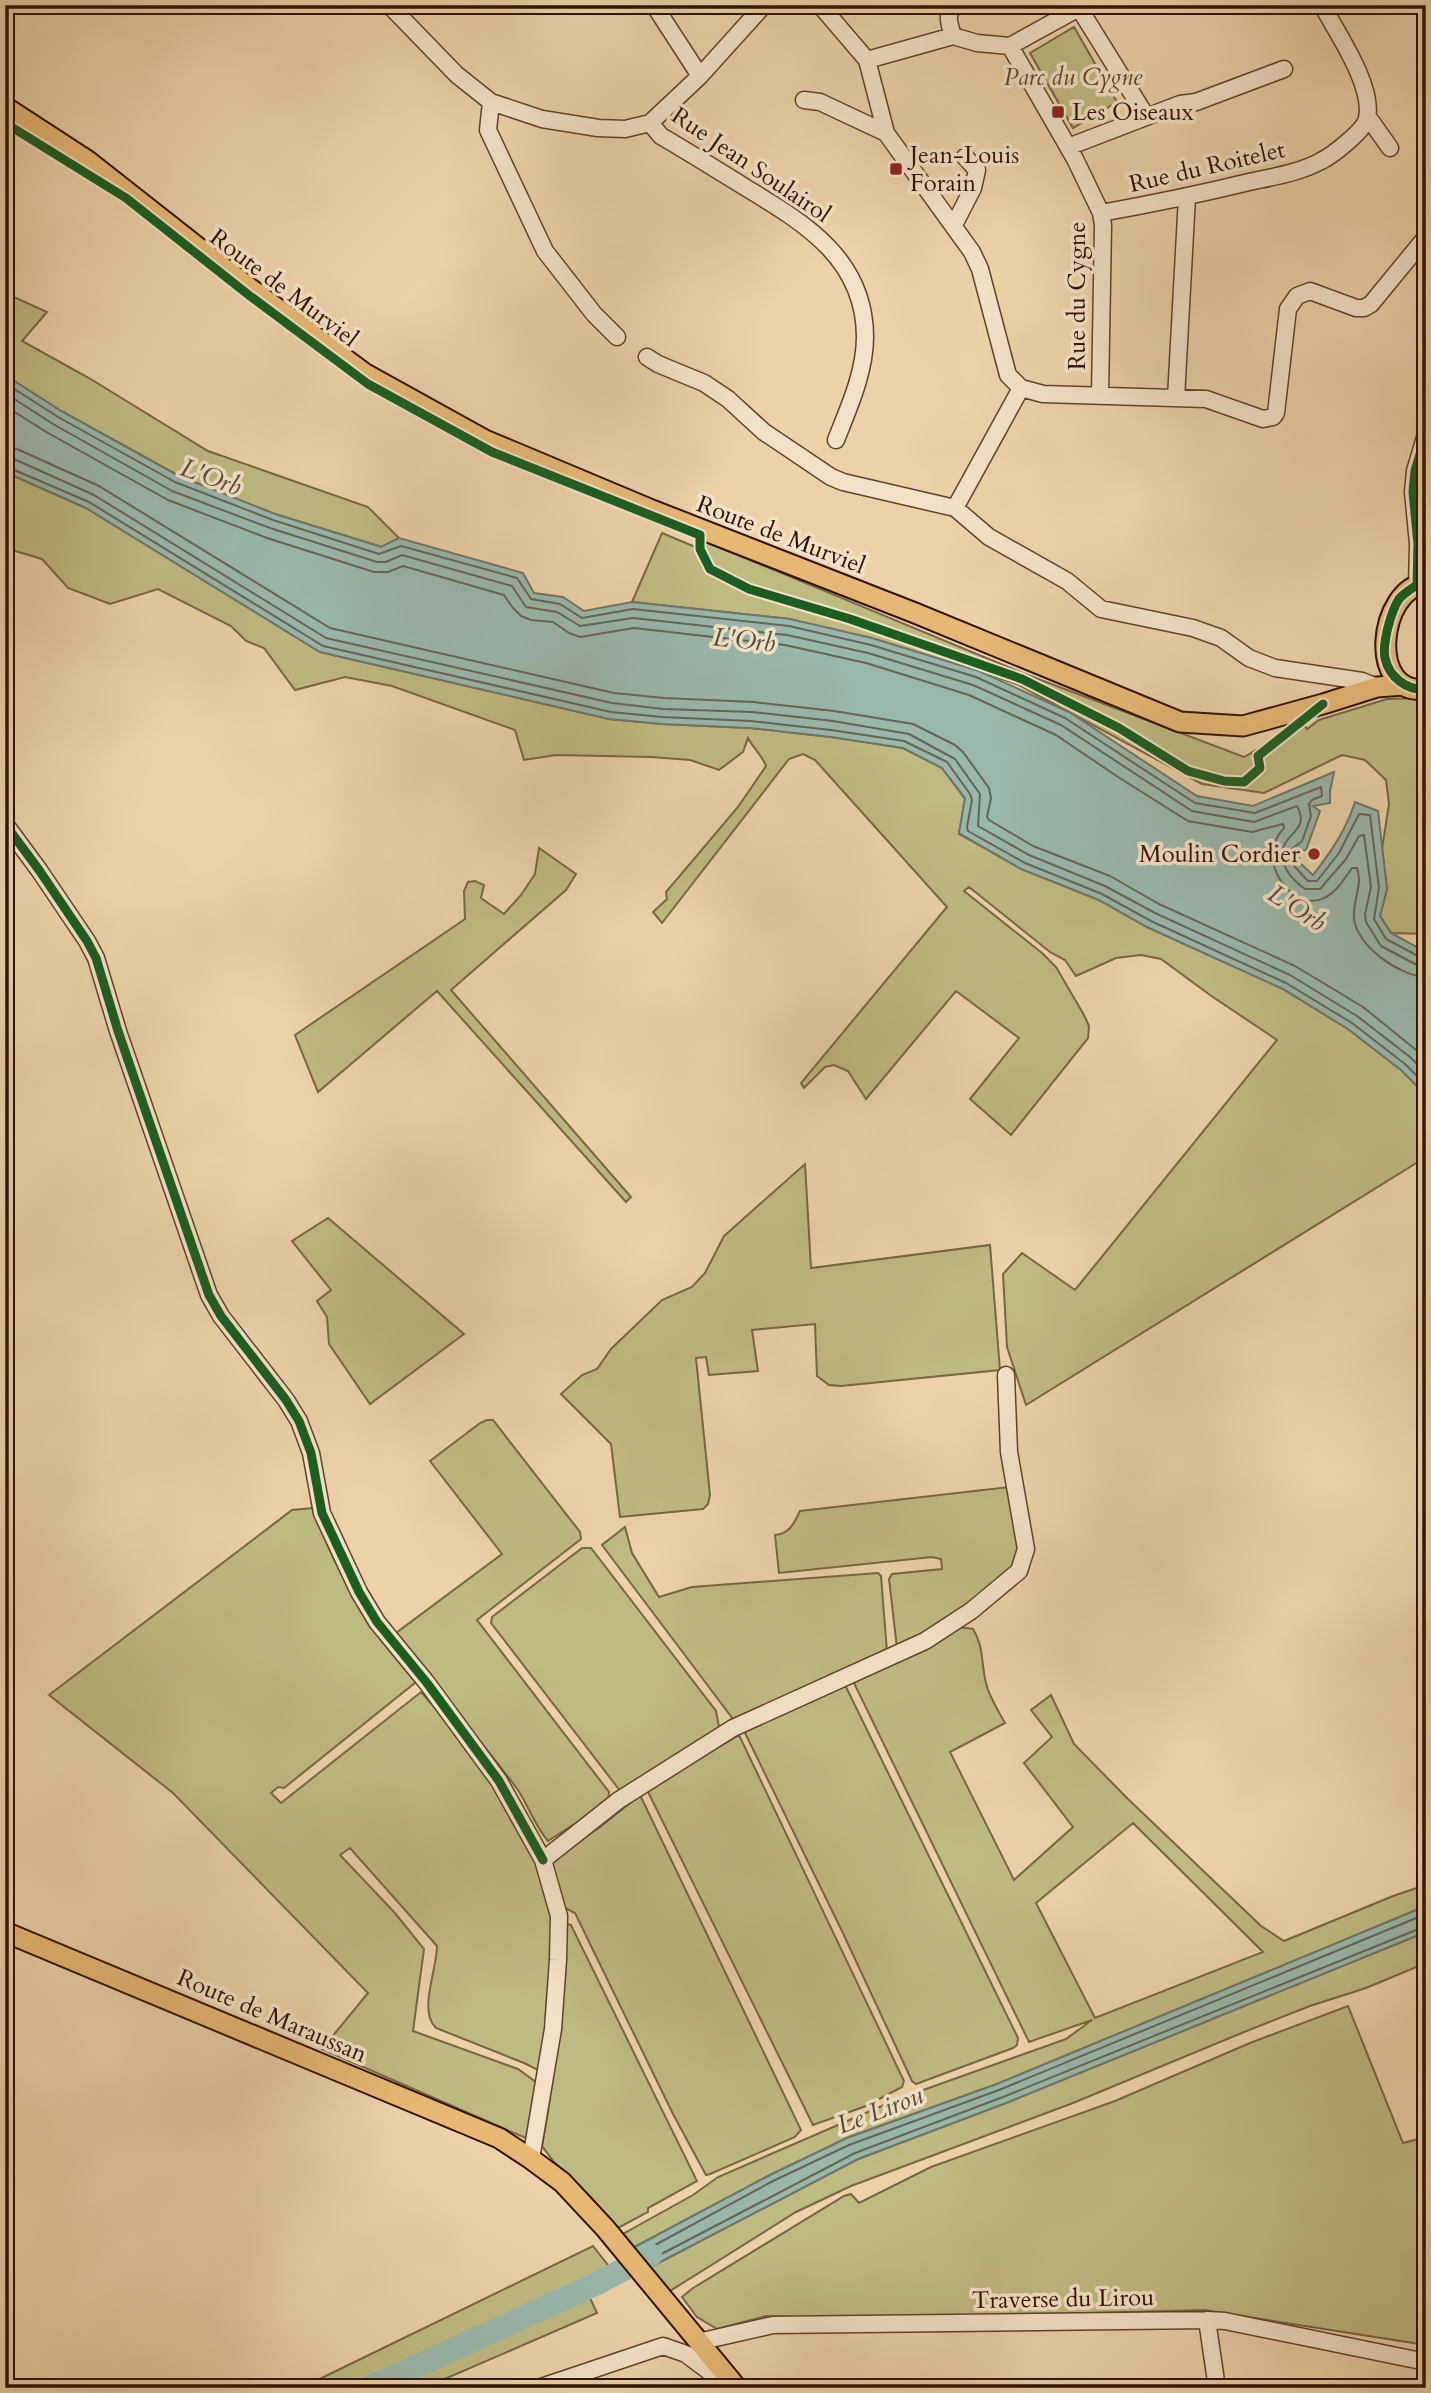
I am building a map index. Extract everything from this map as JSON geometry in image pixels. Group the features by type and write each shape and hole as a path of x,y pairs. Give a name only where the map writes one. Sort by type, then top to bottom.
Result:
{"main road":[{"name":"Route de Murviel","path":"5,107 88,160 252,290 364,373 485,440 676,520 915,613 1180,722 1243,726 1311,708 1391,682"},
{"path":"1421,584 1399,599 1390,620 1385,657 1391,682 1421,690 1426,688"},
{"name":"Route de Maraussan","path":"5,1931 524,2155 562,2182 737,2388"},
{"name":"Route de Maraussan","path":"5,1940 251,2038"}],"street":[{"path":"389,5 457,75 491,102 542,119 625,130 650,123 700,76 764,5"},
{"path":"654,5 700,76"},
{"path":"820,5 867,60 886,133 972,252 980,269 1008,375 1021,388 1043,394 1206,399 1263,419 1273,418 1276,413 1288,309 1297,296 1310,291 1356,308 1364,308 1371,304 1426,237"},
{"path":"953,36 948,17 952,7 956,5"},
{"path":"1322,5 1358,70 1365,91 1368,117 1390,148"},
{"path":"867,60 953,36 977,43 1010,46 1079,8 1146,116"},
{"name":"Rue du Cygne","path":"1010,46 1068,147 1101,214 1100,396"},
{"path":"1068,147 1146,116 1180,104 1196,102 1284,69"},
{"path":"804,100 820,102 886,133"},
{"path":"491,102 488,130 545,251 594,314 617,337"},
{"name":"Rue du Roitelet","path":"1101,214 1187,197 1287,173 1322,161 1363,128 1368,117"},
{"name":"Rue Jean Soulairol","path":"650,123 661,136 809,227 841,263 861,306 865,337 861,367 836,440"},
{"path":"954,225 973,188 977,170 965,157"},
{"path":"1176,398 1187,197"},
{"path":"647,357 704,383 729,399 764,432 831,477 955,508 989,537 1068,581 1101,608 1193,628 1220,638 1250,658 1275,668 1362,681 1391,682"},
{"path":"955,508 1021,388"},
{"path":"1421,584 1422,551 1413,492 1415,471 1426,435"},
{"path":"5,824 46,880 96,958 118,1031 209,1295 221,1316 299,1420 311,1453 322,1513 359,1592 377,1622 427,1683 499,1781 543,1860 559,1916 558,1960 553,2029 524,2155"},
{"path":"543,1860 619,1800 733,1728 925,1641 971,1611 1020,1571 1026,1549 1009,1452 1006,1375"},
{"path":"1208,2320 1217,2388"},
{"name":"Traverse du Lirou","path":"698,2342 774,2325 1208,2320 1225,2321 1426,2362"},
{"path":"538,2388 663,2346 686,2354 731,2388"}],"green space":[{"name":"Parc du Cygne","path":"1074,27 1117,102 1073,128 1030,53"},
{"path":"5,293 47,312 22,341 89,378 208,451 368,507 399,538 382,547 275,514 179,476 61,411 5,375"},
{"path":"5,472 86,508 320,652 609,719 750,728 903,748 942,768 965,799 959,834 1022,869 1099,900 1147,927 1283,989 1348,1029 1401,1070 1426,1095 1426,1157 1026,1405 1007,1347 1003,1274 1022,1253 1075,1290 1277,1040 1161,959 1141,955 1116,958 1076,976 1065,960 1050,952 969,887 964,891 1056,967 1089,1026 1088,1038 1011,1135 970,1099 1019,1038 956,991 866,1099 848,1071 834,1065 825,1067 804,1088 801,1083 947,907 815,760 803,754 789,759 662,923 653,912 667,899 666,892 738,807 766,766 748,738 743,752 719,770 690,760 651,757 556,755 524,760 515,730 392,686 345,677 295,690 264,648 246,641 231,626 158,589 110,604 68,588 42,559 5,548"},
{"path":"662,533 700,549 704,541 1025,674 1244,757 1303,723 1307,729 1319,720 1387,699 1426,698 1426,934 1391,933 1380,916 1387,889 1382,849 1389,804 1386,780 1365,760 1342,755 1264,793 1202,784 1019,685 979,671 790,619 632,602"},
{"path":"539,848 576,874 566,890 451,990 631,1197 626,1202 437,991 318,1092 295,1035 465,919 464,891 468,882 475,881 484,885 481,898 504,914 535,874"},
{"path":"805,1164 811,1268 990,1245 1000,1370 829,1385 817,1376 815,1324 752,1330 758,1371 709,1375 706,1357 696,1358 710,1495 708,1504 703,1509 620,1517 611,1444 561,1394 582,1375 597,1369 611,1349 662,1300 692,1287 705,1273 724,1236"},
{"path":"328,1218 464,1334 370,1404 329,1344 327,1317 317,1301 331,1290 292,1241"},
{"path":"487,1420 493,1420 580,1532 581,1539 477,1620 609,1792 608,1800 602,1806 548,1841 503,1770 392,1636 502,1554 430,1461"},
{"path":"1009,1487 1022,1549 1015,1579 897,1648 889,1579 892,1574 942,1569 941,1559 932,1557 779,1573 775,1535 790,1528 800,1511"},
{"path":"312,1508 351,1593 381,1640 416,1682 284,1788 278,1787 271,1793 281,1803 421,1692 473,1751 534,1851 553,1919 554,1943 542,2072 436,2028 431,2021 428,2001 437,1946 350,1848 340,1855 395,1913 424,1949 413,2031 518,2069 540,2085 528,2139 322,2049 368,1993 173,1793 49,1695 292,1510"},
{"path":"625,1527 632,1553 659,1597 692,1587 878,1573 881,1576 887,1652 733,1719 602,1545"},
{"path":"582,1548 591,1548 716,1711 719,1727 621,1792 491,1623 492,1617"},
{"path":"959,1627 973,1629 981,1649 987,1688 1005,1723 950,1752 1014,1880 1073,1827 1024,1763 1052,1737 1031,1710 1051,1695 1074,1744 1261,1926 1284,1941 1426,1885 1426,1906 997,2084 847,2138 770,2175 631,2249 621,2235 693,2195 718,2177 898,2099 1066,2039 1092,2020 1029,2042 853,1681","holes":["1133,1823 1263,1952 1095,2018 1036,1903"]},
{"path":"845,1685 1018,2038 1017,2045 1013,2048 916,2084 912,2081 744,1731"},
{"path":"739,1735 904,2081 902,2087 866,2106 813,2125 647,1790"},
{"path":"640,1795 801,2130 795,2137 706,2175 673,2114 575,1913 561,1906 551,1864 565,1848 599,1828"},
{"path":"564,1923 571,1925 697,2181 618,2228 542,2146 554,2063"},
{"path":"1426,1932 1426,1963 1366,1988 1244,2032 1073,2103 851,2186 796,2212 670,2291 645,2270 858,2159 1006,2103"},
{"path":"1348,2006 1403,2143 1426,2137 1426,2345 1204,2310 861,2319 766,2316 717,2329 697,2317 682,2297 844,2196 851,2194 859,2203 931,2167 1115,2101 1250,2043"},
{"path":"593,2246 611,2269 587,2283 424,2358 429,2369 590,2298 597,2313 424,2388 301,2388"}],"water":[{"name":"L'Orb","path":"5,375 61,411 179,476 275,514 381,547 399,538 523,573 534,593 563,597 584,611 632,602 790,619 872,638 979,671 1069,712 1197,796 1253,806 1334,772 1330,803 1313,806 1320,811 1306,850 1298,851 1300,863 1313,875 1337,840 1355,802 1378,811 1387,889 1380,916 1391,933 1426,952 1426,1095 1401,1070 1348,1029 1283,989 1147,927 1099,900 1021,869 959,833 965,798 942,768 903,748 750,728 609,719 320,652 86,508 5,472"},
{"path":"1426,1906 1426,1932 1006,2103 858,2159 645,2270 629,2250 770,2175 847,2138 997,2084"}],"waterway":[{"name":"Le Lirou","path":"369,2388 598,2283 651,2255"}],"cycle path":[{"path":"5,123 126,198 250,296 368,384 492,452 700,535 700,549 710,569 749,589 850,619 1022,679 1119,728 1188,771 1224,781 1244,782 1260,768 1258,756 1323,704"},
{"path":"1426,434 1415,471 1413,492 1418,544 1417,585 1396,604 1384,652 1387,665 1395,677 1412,688 1426,689"},
{"path":"5,824 39,870 96,958 118,1031 209,1295 221,1316 299,1421 311,1453 322,1513 359,1592 377,1622 427,1683 499,1781 543,1860"}],"place":[{"name":"Les Oiseaux","path":"1058,112"},
{"name":"Jean-Louis Forain","path":"896,169"},
{"name":"Moulin Cordier","path":"1314,854"}]}
